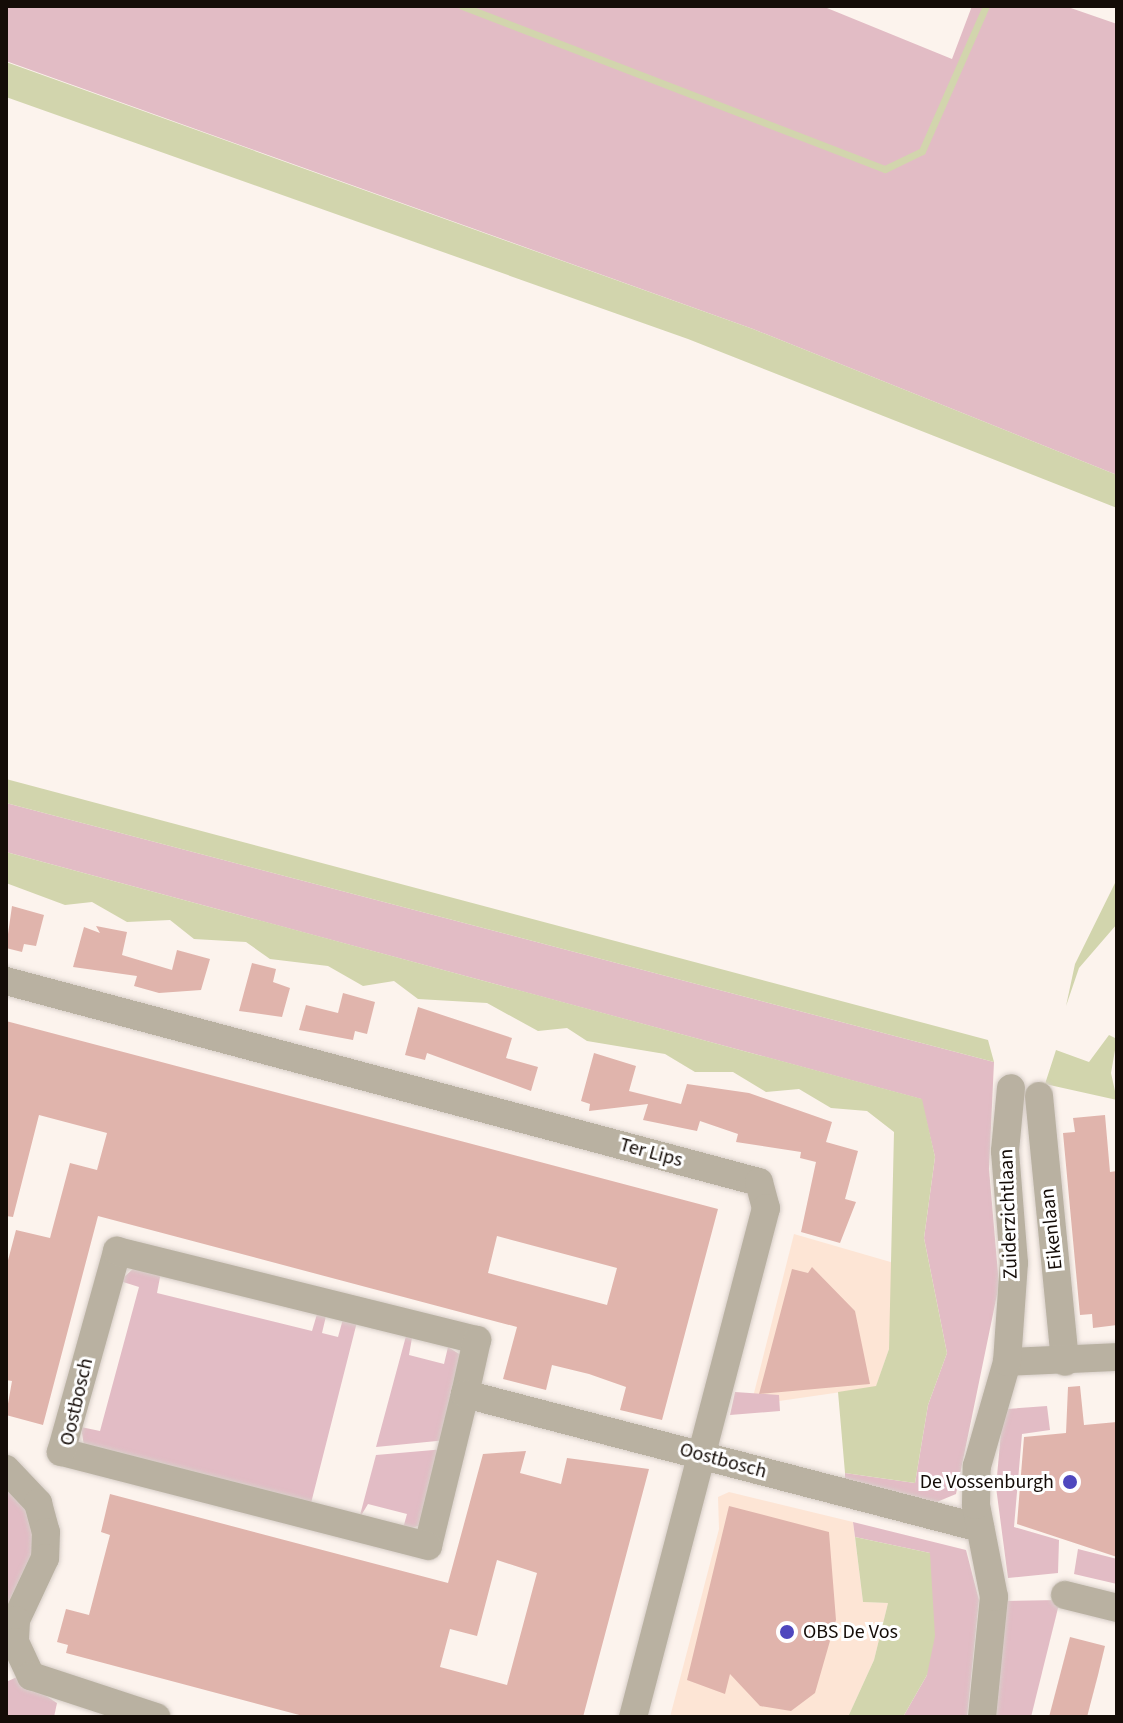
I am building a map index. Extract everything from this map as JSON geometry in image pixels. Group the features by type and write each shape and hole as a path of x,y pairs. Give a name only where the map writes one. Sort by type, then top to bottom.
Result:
{"street":[{"name":"Ter Lips","path":"6,981 759,1182 766,1208 633,1717"},
{"name":"Zuiderzichtlaan","path":"982,1717 994,1597 980,1528 977,1466 992,1393 1007,1362 1014,1263 1005,1151 1011,1088"},
{"name":"Eikenlaan","path":"1039,1096 1065,1362"},
{"name":"Oostbosch","path":"117,1251 477,1340 465,1394 428,1546 61,1452 117,1251"},
{"path":"1007,1362 1065,1362 1117,1357"},
{"name":"Oostbosch","path":"465,1394 980,1528"},
{"path":"6,1469 38,1503 46,1532 45,1558 16,1620 15,1642 31,1676 156,1717"},
{"path":"1065,1595 1117,1608"}],"shaded area":[{"path":"6,6 822,6 952,59 972,6 1065,6 1117,24 1117,475 753,329 6,61"},
{"path":"6,62 753,329 1117,475 1117,508 688,339 6,97"},
{"path":"6,779 988,1040 994,1062 6,803"},
{"path":"6,803 994,1062 989,1169 999,1285 956,1494 932,1504 845,1482 845,1473 915,1483 928,1405 947,1353 924,1238 935,1157 921,1099 6,852"},
{"path":"6,852 922,1099 935,1157 924,1238 947,1353 928,1405 915,1483 845,1473 838,1392 876,1386 889,1349 894,1132 867,1111 831,1108 799,1089 766,1092 733,1072 695,1072 665,1054 587,1041 567,1028 538,1031 487,1003 418,999 394,981 363,986 328,966 270,959 246,942 194,939 170,920 127,922 92,902 65,905 6,883"},
{"path":"1117,879 1117,924 1079,968 1066,1006 1075,964"},
{"path":"1109,1035 1117,1039 1111,1073 1117,1100 1045,1084 1056,1050 1089,1062"},
{"path":"794,1234 894,1263 889,1349 876,1387 751,1405"},
{"path":"137,1265 161,1272 157,1293 312,1331 317,1314 326,1316 322,1333 338,1337 343,1319 357,1322 310,1507 84,1446 81,1427 100,1431 139,1287 120,1281"},
{"path":"406,1336 412,1338 409,1355 444,1364 448,1347 464,1357 447,1440 376,1447"},
{"path":"735,1392 779,1395 780,1411 730,1415"},
{"path":"1047,1406 1050,1430 1022,1434 1014,1527 1059,1540 1058,1573 1008,1578 996,1487 1001,1432 1007,1409"},
{"path":"445,1449 423,1524 402,1532 407,1514 368,1504 359,1519 376,1455"},
{"path":"6,1481 22,1495 33,1524 33,1553 6,1615"},
{"name":"OBS De Vos","path":"729,1492 853,1522 863,1602 888,1603 874,1660 848,1717 670,1717 719,1529 718,1497"},
{"path":"853,1522 966,1550 979,1600 967,1717 903,1717 927,1675 930,1553 855,1537"},
{"path":"855,1537 930,1553 935,1636 927,1675 903,1717 848,1717 874,1660 888,1603 863,1602"},
{"path":"1078,1549 1117,1559 1117,1584 1074,1574"},
{"path":"1060,1600 1031,1717 995,1717 1004,1601"},
{"path":"17,1677 57,1703 54,1717 6,1717 6,1682"}],"building":[{"path":"12,906 44,915 36,946 24,944 22,952 6,948"},
{"path":"96,926 127,932 122,955 172,970 177,950 210,959 201,990 159,993 134,986 137,976 73,967 84,927 100,933"},
{"path":"252,963 276,969 273,982 290,988 282,1017 239,1011"},
{"path":"343,993 375,1002 367,1034 355,1031 353,1040 299,1030 306,1005 338,1013"},
{"path":"418,1007 512,1038 506,1058 538,1067 531,1091 427,1053 425,1060 405,1055"},
{"path":"6,1021 718,1209 662,1420 620,1410 626,1387 589,1374 552,1365 546,1390 503,1379 517,1327 98,1216 43,1425 6,1415 12,1381 6,1380 6,1268 16,1230 50,1238 70,1163 97,1170 107,1133 39,1115 13,1217 6,1216","holes":["497,1236 617,1268 607,1305 488,1273"]},
{"path":"594,1053 636,1066 629,1091 681,1104 687,1084 749,1093 832,1122 826,1142 858,1151 845,1199 856,1202 840,1243 801,1232 816,1162 800,1158 801,1152 736,1142 738,1134 700,1121 697,1131 643,1120 648,1104 589,1111 590,1104 581,1101"},
{"path":"1105,1115 1110,1172 1117,1171 1117,1325 1093,1328 1092,1314 1080,1315 1063,1133 1075,1132 1073,1118"},
{"path":"812,1267 855,1311 870,1384 759,1394 792,1269 808,1273"},
{"name":"De Vossenburgh","path":"1080,1386 1084,1425 1117,1422 1117,1557 1017,1524 1024,1437 1066,1433 1068,1387"},
{"path":"526,1451 520,1473 561,1484 567,1458 649,1469 583,1717 307,1717 66,1653 68,1645 57,1642 66,1609 89,1615 110,1535 101,1532 110,1494 448,1583 483,1454","holes":["497,1560 537,1573 507,1685 440,1667 450,1629 477,1636"]},
{"name":"OBS De Vos","path":"729,1506 829,1532 836,1620 815,1693 791,1711 760,1706 730,1674 725,1694 687,1680"},
{"path":"1070,1637 1105,1646 1087,1717 1049,1717"}],"waterway":[{"path":"462,6 885,169 922,151 986,6"}],"place":[{"name":"De Vossenburgh","path":"1070,1482"},
{"name":"OBS De Vos","path":"787,1632"}]}
